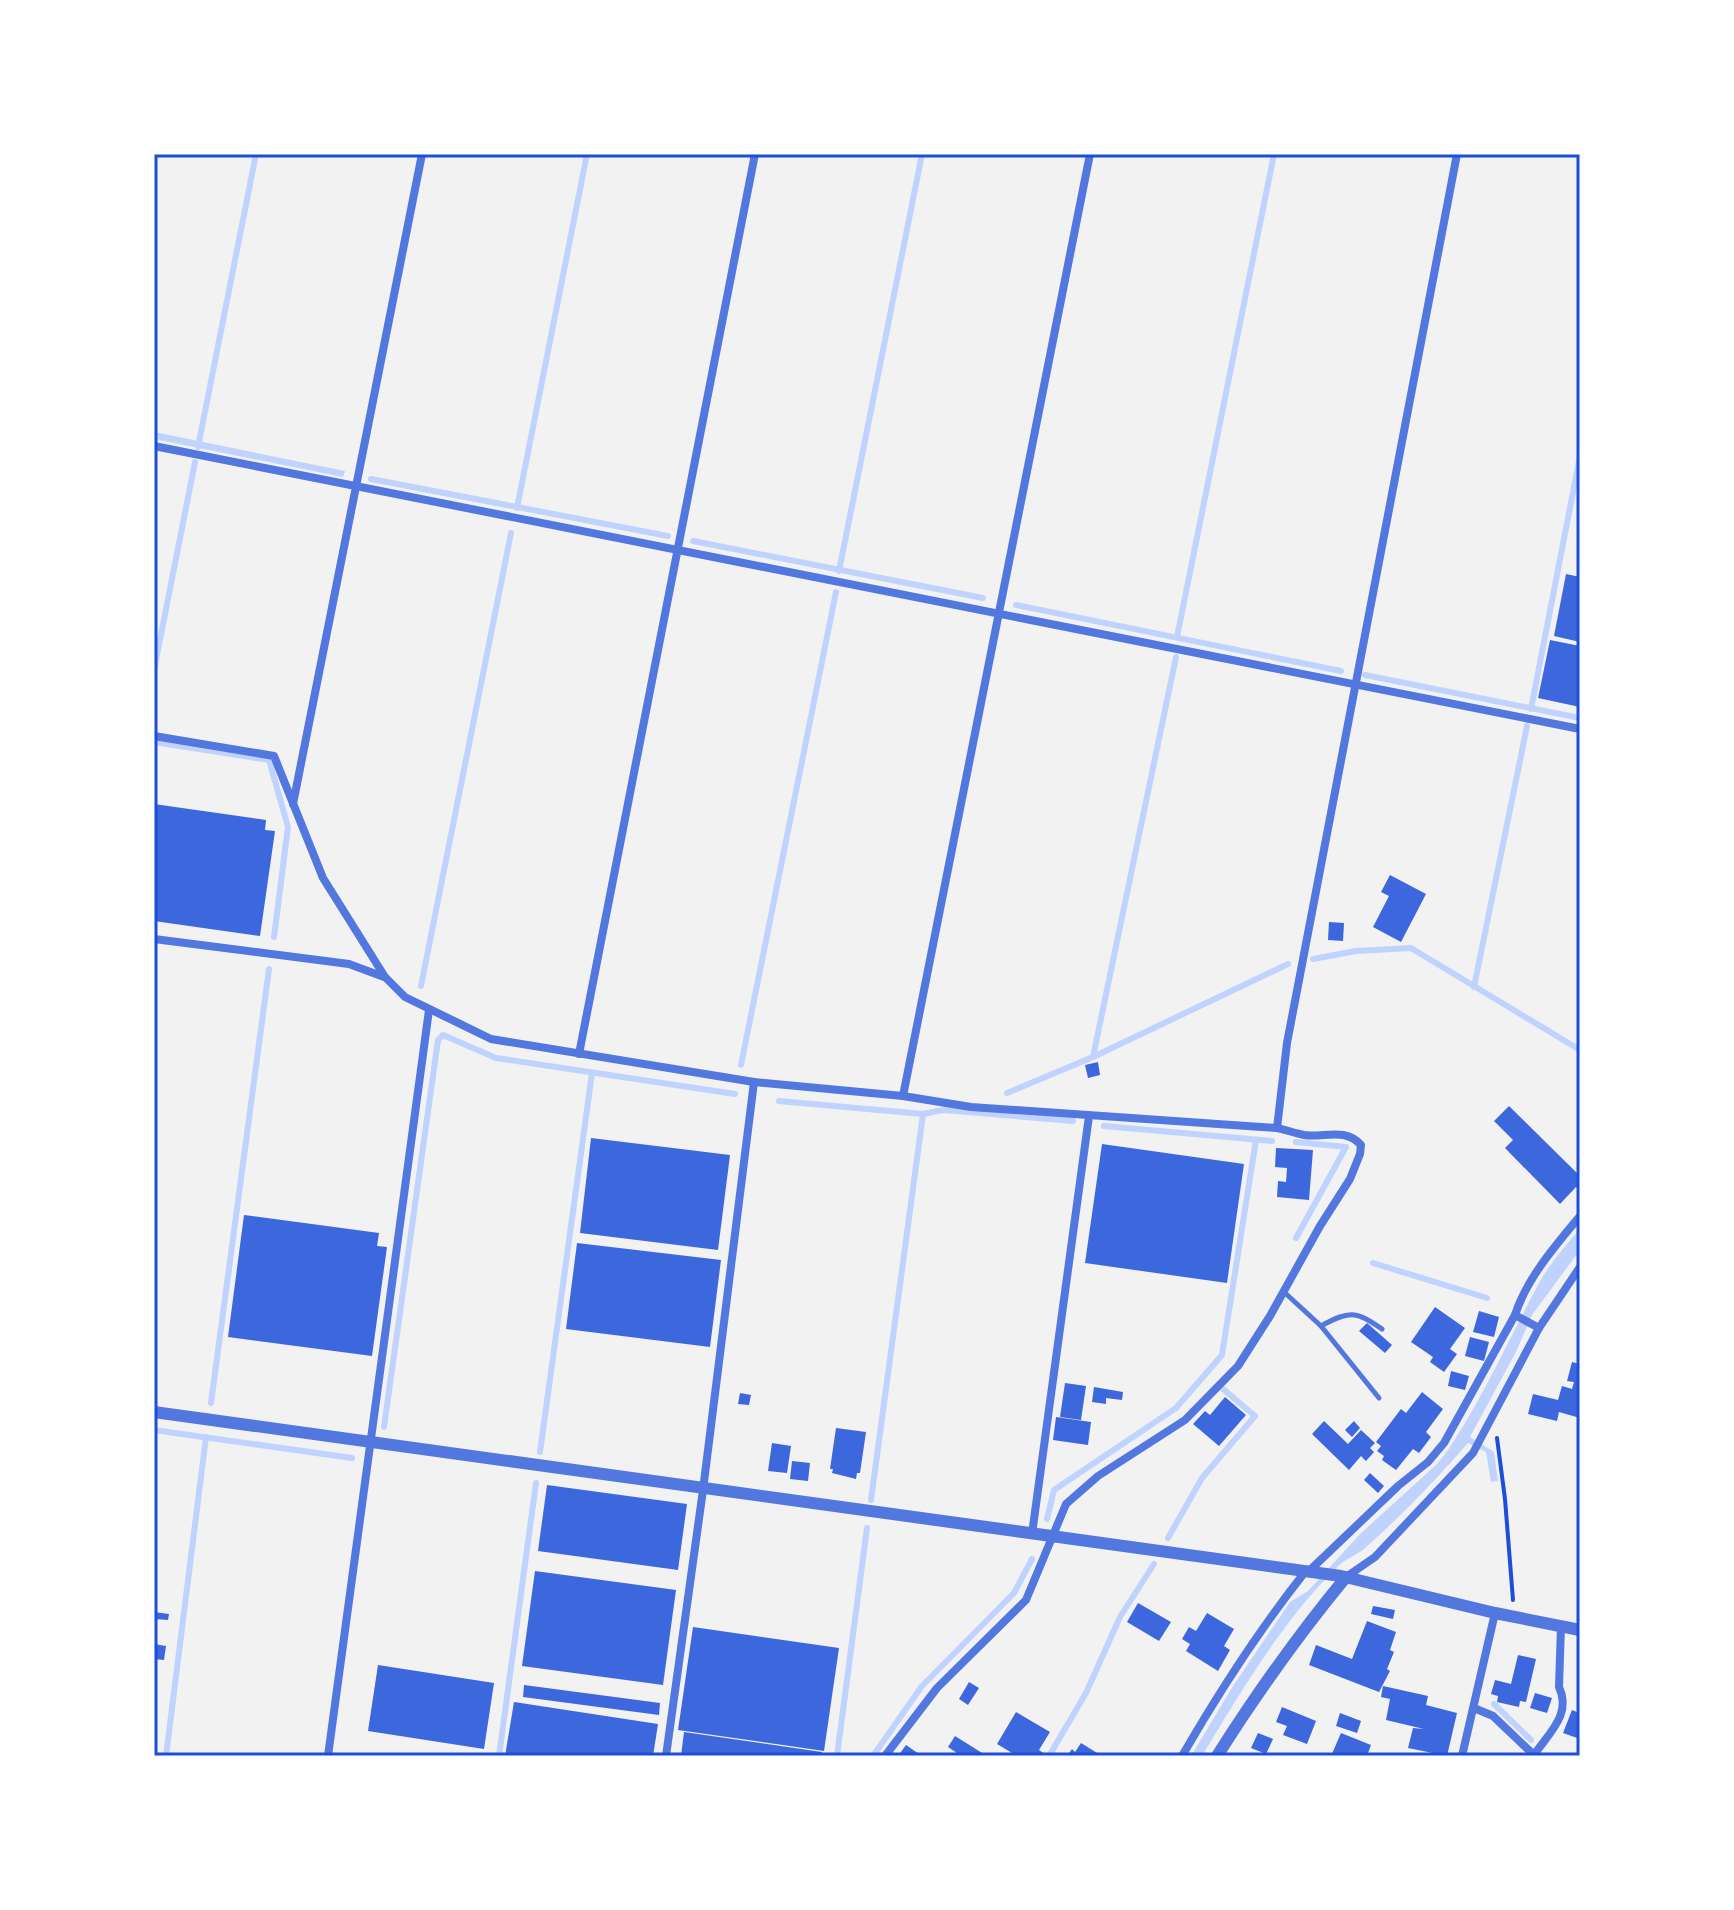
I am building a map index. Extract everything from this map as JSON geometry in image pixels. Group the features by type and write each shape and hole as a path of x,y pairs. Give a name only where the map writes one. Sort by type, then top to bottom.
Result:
{"street":[{"path":"293,804 422,154"},
{"path":"579,1054 755,154"},
{"path":"903,1096 1090,154"},
{"path":"1277,1128 1287,1043 1457,154"},
{"path":"154,446 1580,729"},
{"path":"154,736 274,756 323,878 385,977 405,997 491,1039 754,1082 903,1096 971,1107 1277,1128 1307,1135 1332,1133 1354,1138 1361,1145 1350,1179 1238,1366 1185,1420 1098,1476 1066,1504 1026,1600 937,1688 885,1756"},
{"path":"154,939 349,964 385,977"},
{"path":"328,1756 429,1010"},
{"path":"666,1756 754,1082"},
{"path":"1032,1534 1089,1116"},
{"path":"1182,1756 1208,1710 1271,1615 1308,1572 1398,1486 1428,1462 1444,1443 1517,1316 1519,1302 1547,1255 1580,1216"},
{"path":"1217,1756 1260,1689 1344,1577 1375,1557 1473,1453 1536,1326 1580,1267"},
{"path":"1517,1316 1536,1326"},
{"path":"154,1412 1344,1577 1580,1630"},
{"path":"1462,1756 1495,1613"},
{"path":"1474,1708 1493,1716 1534,1755 1564,1711 1559,1687 1561,1626"}],"lane":[{"path":"1284,1292 1321,1326 1379,1398"},
{"path":"1321,1326 1349,1313 1360,1314 1382,1329"}],"path":[{"path":"1486,1430 1497,1435 1513,1581 1510,1616"}],"water":[{"path":"154,432 345,471 343,477 154,439"},
{"path":"1580,1229 1580,1250 1532,1315 1516,1352 1470,1437 1494,1452 1498,1481 1491,1482 1486,1452 1468,1443 1391,1524 1364,1549 1338,1566 1318,1587 1264,1656 1202,1756 1191,1756 1233,1686 1290,1602 1308,1591 1360,1534 1437,1464 1448,1450 1543,1276"}],"building":[{"path":"1566,574 1580,577 1580,642 1554,636"},
{"path":"1550,640 1580,646 1580,707 1538,698"},
{"path":"154,804 266,820 265,830 275,831 260,936 154,921"},
{"path":"1390,875 1426,894 1401,942 1373,927 1389,896 1381,892"},
{"path":"1329,922 1344,923 1343,941 1328,940"},
{"path":"1098,1062 1100,1075 1088,1078 1085,1065"},
{"path":"1509,1106 1580,1176 1580,1191 1576,1187 1560,1204 1505,1148 1513,1140 1494,1121"},
{"path":"591,1138 730,1155 718,1250 580,1233"},
{"path":"1102,1144 1244,1164 1227,1283 1085,1263"},
{"path":"1276,1148 1313,1150 1309,1200 1277,1197 1278,1181 1286,1182 1287,1168 1275,1167"},
{"path":"244,1215 379,1233 377,1246 387,1247 372,1356 228,1337"},
{"path":"577,1243 721,1260 710,1347 566,1329"},
{"path":"1435,1307 1465,1328 1450,1349 1457,1354 1444,1372 1430,1362 1433,1357 1411,1342"},
{"path":"1479,1311 1499,1317 1494,1337 1473,1332"},
{"path":"1367,1323 1392,1345 1385,1353 1359,1331"},
{"path":"1470,1337 1489,1342 1484,1361 1465,1356"},
{"path":"1572,1362 1580,1364 1580,1418 1559,1412 1557,1421 1528,1414 1533,1394 1558,1400 1562,1386 1572,1389 1574,1382 1567,1381"},
{"path":"1451,1371 1469,1376 1465,1390 1448,1386"},
{"path":"1065,1383 1086,1386 1081,1420 1060,1417"},
{"path":"1094,1387 1123,1392 1122,1400 1106,1398 1106,1404 1092,1402"},
{"path":"1422,1392 1443,1409 1426,1432 1431,1437 1419,1453 1413,1449 1396,1470 1382,1460 1384,1456 1377,1451 1381,1446 1376,1442 1401,1409 1406,1413"},
{"path":"740,1393 751,1395 749,1405 738,1404"},
{"path":"1225,1397 1246,1415 1219,1446 1193,1424 1205,1411 1210,1415"},
{"path":"1056,1417 1091,1422 1088,1445 1053,1440"},
{"path":"1324,1421 1348,1444 1361,1430 1375,1443 1370,1448 1374,1452 1366,1461 1361,1456 1349,1470 1312,1434"},
{"path":"1354,1421 1360,1428 1352,1437 1345,1430"},
{"path":"836,1428 866,1432 860,1473 857,1473 856,1479 832,1473 833,1469 830,1469"},
{"path":"772,1443 791,1446 787,1473 768,1471"},
{"path":"792,1461 810,1463 808,1481 790,1479"},
{"path":"1370,1473 1384,1486 1378,1493 1364,1480"},
{"path":"547,1485 687,1504 678,1570 538,1551"},
{"path":"535,1571 676,1590 663,1685 522,1666"},
{"path":"1138,1603 1171,1622 1159,1641 1127,1622"},
{"path":"1373,1606 1395,1610 1393,1619 1371,1614"},
{"path":"154,1612 169,1614 168,1620 154,1619"},
{"path":"1207,1613 1234,1629 1224,1646 1230,1650 1218,1671 1186,1651 1190,1644 1182,1639 1189,1627 1196,1631"},
{"path":"1367,1621 1396,1632 1390,1650 1394,1652 1387,1669 1390,1671 1379,1692 1309,1665 1316,1645 1352,1659"},
{"path":"693,1627 839,1648 824,1751 678,1730"},
{"path":"154,1644 166,1646 164,1660 154,1659"},
{"path":"1518,1655 1536,1659 1526,1702 1520,1701 1519,1707 1497,1702 1498,1696 1491,1694 1495,1680 1511,1684"},
{"path":"378,1665 494,1683 484,1749 368,1731"},
{"path":"969,1682 979,1688 968,1705 959,1699"},
{"path":"524,1685 660,1703 659,1715 523,1697"},
{"path":"1383,1686 1428,1696 1426,1705 1457,1713 1447,1756 1408,1748 1413,1728 1424,1729 1386,1720 1390,1699 1381,1697"},
{"path":"1535,1693 1552,1698 1547,1713 1530,1708"},
{"path":"514,1702 658,1724 653,1756 505,1756"},
{"path":"1580,1705 1580,1739 1563,1733 1572,1710 1577,1712"},
{"path":"1282,1707 1316,1721 1307,1744 1283,1735 1287,1726 1276,1722"},
{"path":"1016,1712 1050,1732 1039,1750 1044,1756 1017,1756 997,1744"},
{"path":"1340,1713 1361,1721 1357,1733 1336,1726"},
{"path":"684,1732 822,1752 821,1756 681,1756"},
{"path":"1258,1733 1273,1739 1266,1754 1251,1748"},
{"path":"1341,1733 1371,1745 1367,1756 1331,1756"},
{"path":"955,1736 987,1756 955,1756 957,1753 948,1747"},
{"path":"1081,1743 1102,1756 1067,1756 1072,1749 1075,1752"},
{"path":"906,1745 922,1756 898,1756"}],"waterway":[{"path":"198,447 256,154"},
{"path":"517,508 587,154"},
{"path":"839,571 922,154"},
{"path":"1177,637 1274,154"},
{"path":"1531,709 1580,456"},
{"path":"154,670 195,462"},
{"path":"371,479 668,536"},
{"path":"421,986 511,533"},
{"path":"693,541 983,598"},
{"path":"741,1065 836,592"},
{"path":"1016,605 1341,671"},
{"path":"1093,1057 1176,657"},
{"path":"1365,675 1580,718"},
{"path":"1474,987 1527,726"},
{"path":"154,742 269,760 288,827 274,937"},
{"path":"1313,959 1356,951 1411,948 1580,1050"},
{"path":"1007,1093 1093,1057 1288,964"},
{"path":"211,1403 269,969"},
{"path":"384,1427 438,1040 443,1035 496,1058 735,1094"},
{"path":"540,1452 592,1073"},
{"path":"779,1101 923,1114 943,1110 1073,1121"},
{"path":"871,1500 923,1114"},
{"path":"1104,1126 1272,1141"},
{"path":"1047,1519 1054,1490 1176,1408 1222,1355 1256,1140"},
{"path":"1296,1142 1346,1147 1296,1238"},
{"path":"1373,1263 1487,1298"},
{"path":"1168,1538 1202,1478 1255,1416 1223,1389"},
{"path":"154,1430 352,1458"},
{"path":"166,1756 206,1437"},
{"path":"499,1756 536,1483"},
{"path":"837,1756 867,1528"},
{"path":"873,1756 922,1686 1014,1593 1032,1559"},
{"path":"1049,1756 1086,1693 1120,1617 1154,1564"},
{"path":"1494,1704 1531,1740"}]}
